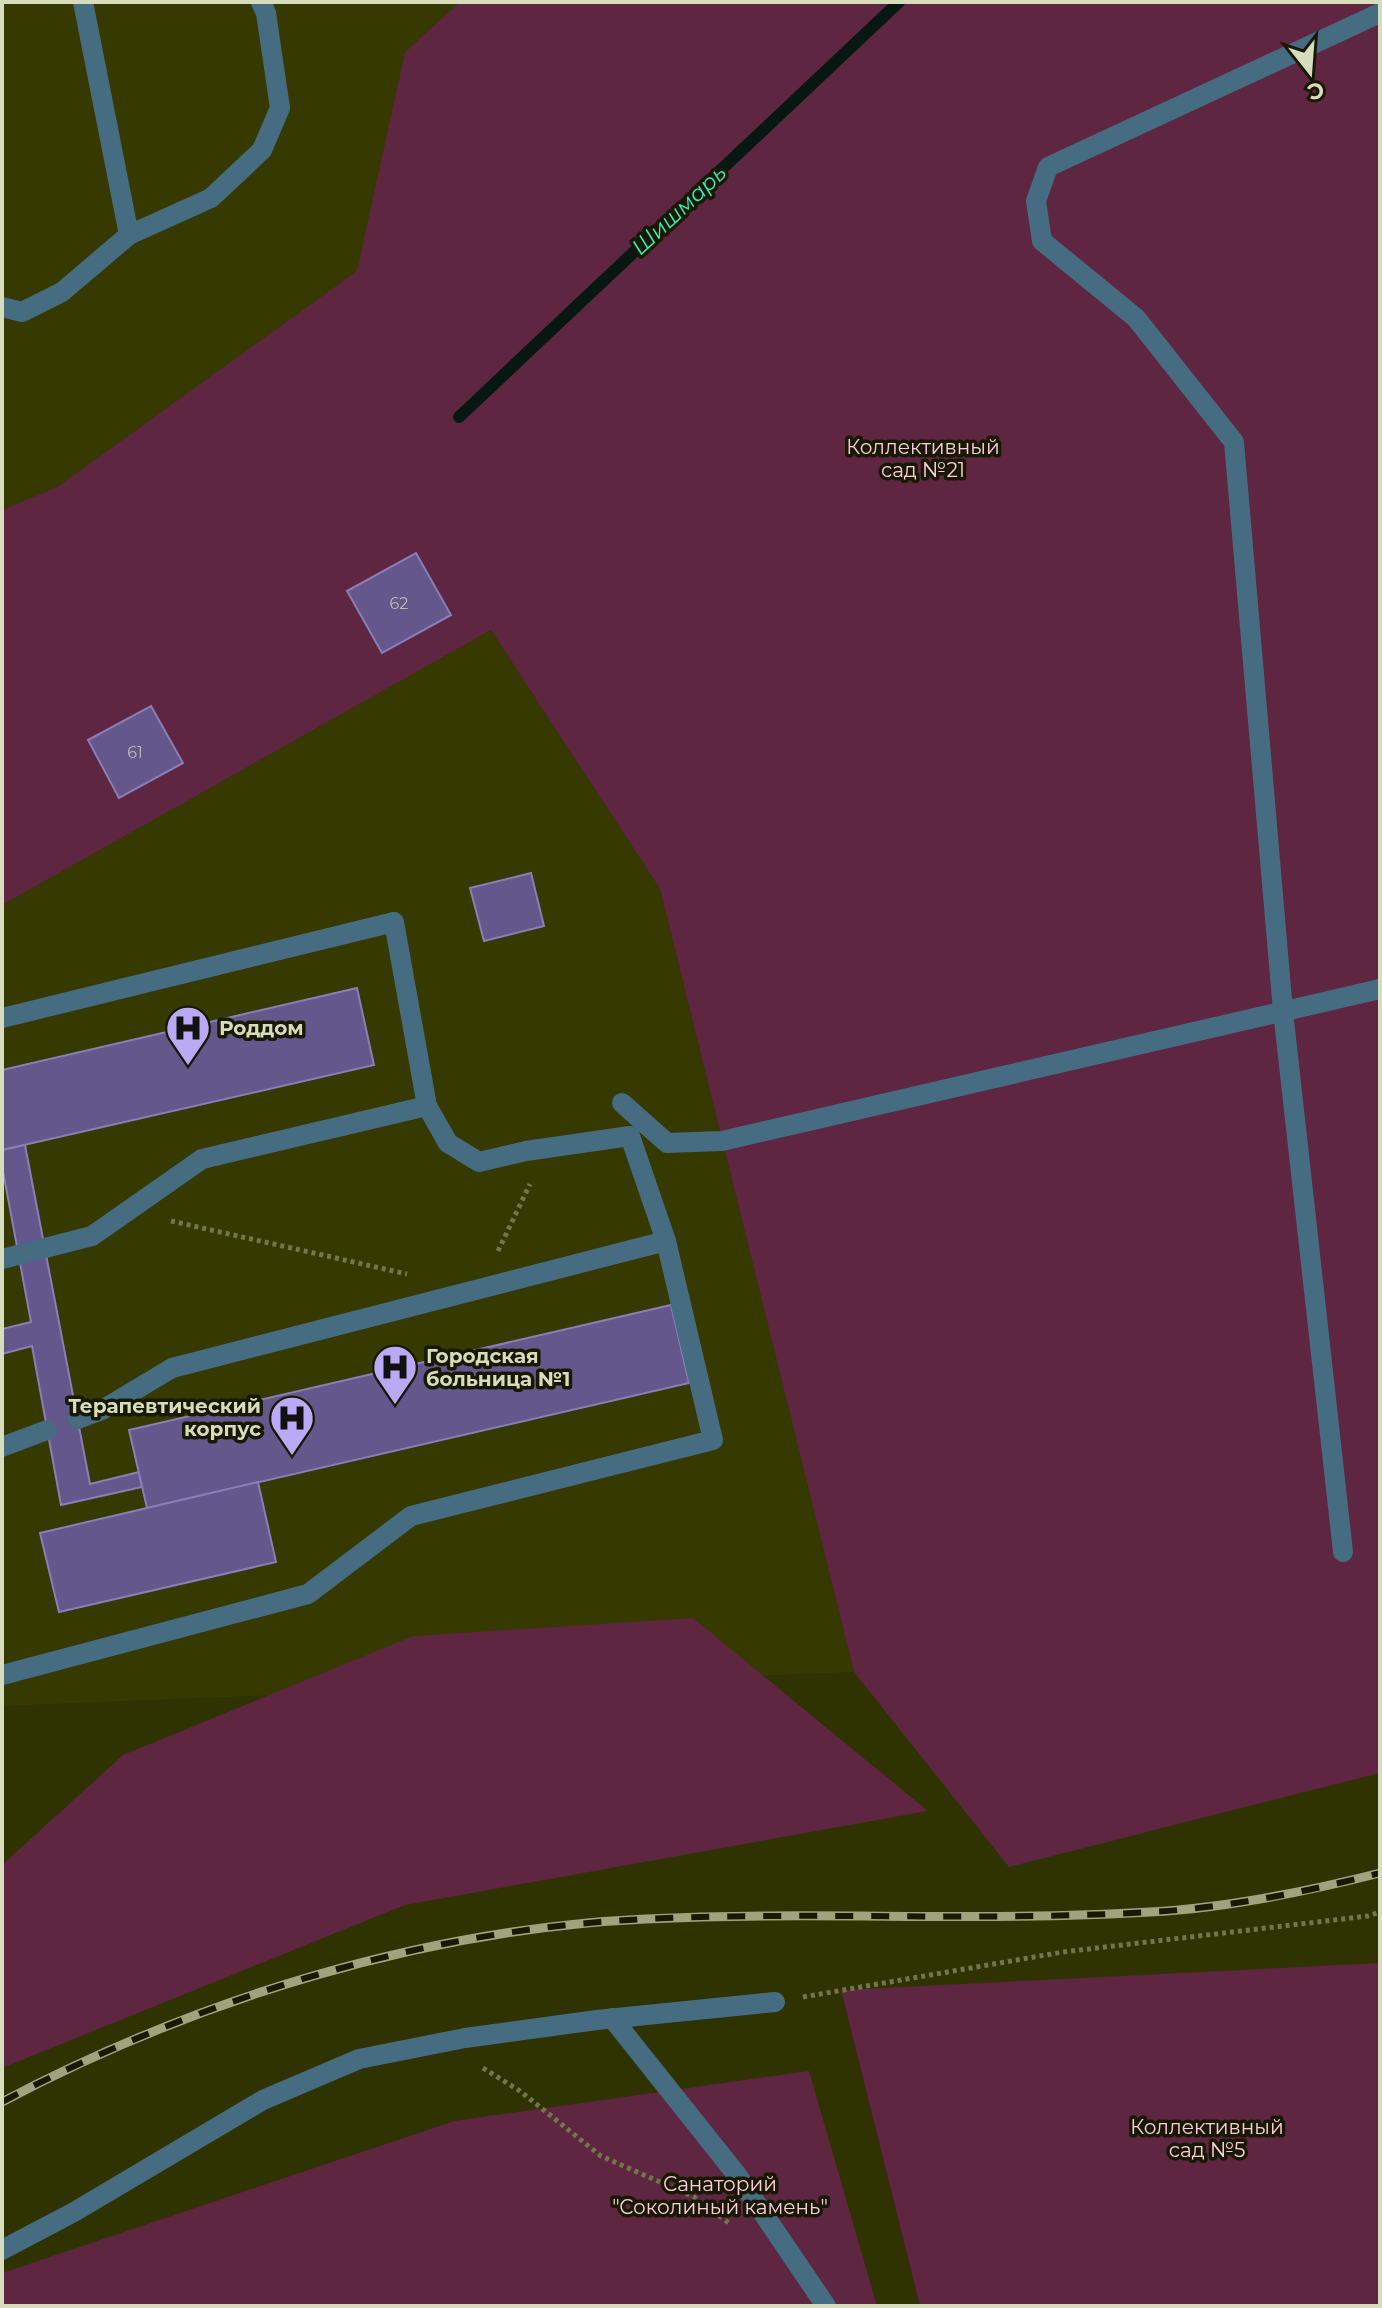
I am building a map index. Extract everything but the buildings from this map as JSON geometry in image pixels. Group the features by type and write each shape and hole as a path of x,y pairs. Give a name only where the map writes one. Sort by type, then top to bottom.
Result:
{"lane":[{"path":"83,2 129,235"},
{"path":"2,307 22,312 62,292 129,235 211,198 262,150 280,108 269,6"},
{"path":"1343,1552 1283,1011 1234,442 1136,318 1042,241 1036,201 1048,167 1380,13"},
{"path":"2,1018 394,922 427,1106 448,1143 479,1162 630,1136 666,1241 713,1440 411,1516 308,1594 2,1675"},
{"path":"622,1103 667,1143 722,1141 1380,989"},
{"path":"2,1259 92,1236 202,1159 427,1106"},
{"path":"78,1419 102,1410 172,1368 666,1241"},
{"path":"2,1447 47,1430"},
{"path":"2,2250 74,2212 263,2100 359,2059 441,2043 612,2018 775,2002"},
{"path":"612,2018 737,2175 826,2306"}],"path":[{"path":"479,1291 547,1148"},
{"path":"127,1211 420,1277"},
{"path":"775,2002 1063,1952 1368,1916 1380,1912"},
{"path":"441,2043 520,2091 601,2156 694,2197 731,2225"}],"shaded area":[{"path":"2,2 460,2 405,52 358,271 57,487 2,510"},
{"name":"Городская больница №1","path":"491,630 660,889 854,1672 2,1706 2,905"}],"green space":[{"name":"Коллективный сад №21","path":"460,2 1380,2 1380,1773 1009,1867 854,1672 660,889 491,630 2,905 2,510 57,487 357,271 405,52"},
{"path":"693,1618 928,1811 405,1905 2,2068 2,1865 123,1755 413,1636"},
{"name":"Коллективный сад №5","path":"1380,1963 1380,2306 920,2306 841,1990"},
{"name":"Санаторий \"Соколиный камень\"","path":"809,2071 877,2306 2,2306 2,2273 454,2121"}],"waterway":[{"name":"Шишмарь","path":"459,417 899,2"}],"railway":[{"path":"2,2102 154,2031 233,2001 397,1954 480,1937 646,1919 1087,1915 1179,1910 1266,1898 1380,1873"}],"place":[{"name":"Роддом","path":"188,1067"},
{"name":"Городская больница №1","path":"395,1406"},
{"name":"Терапевтический корпус","path":"292,1457"}]}
